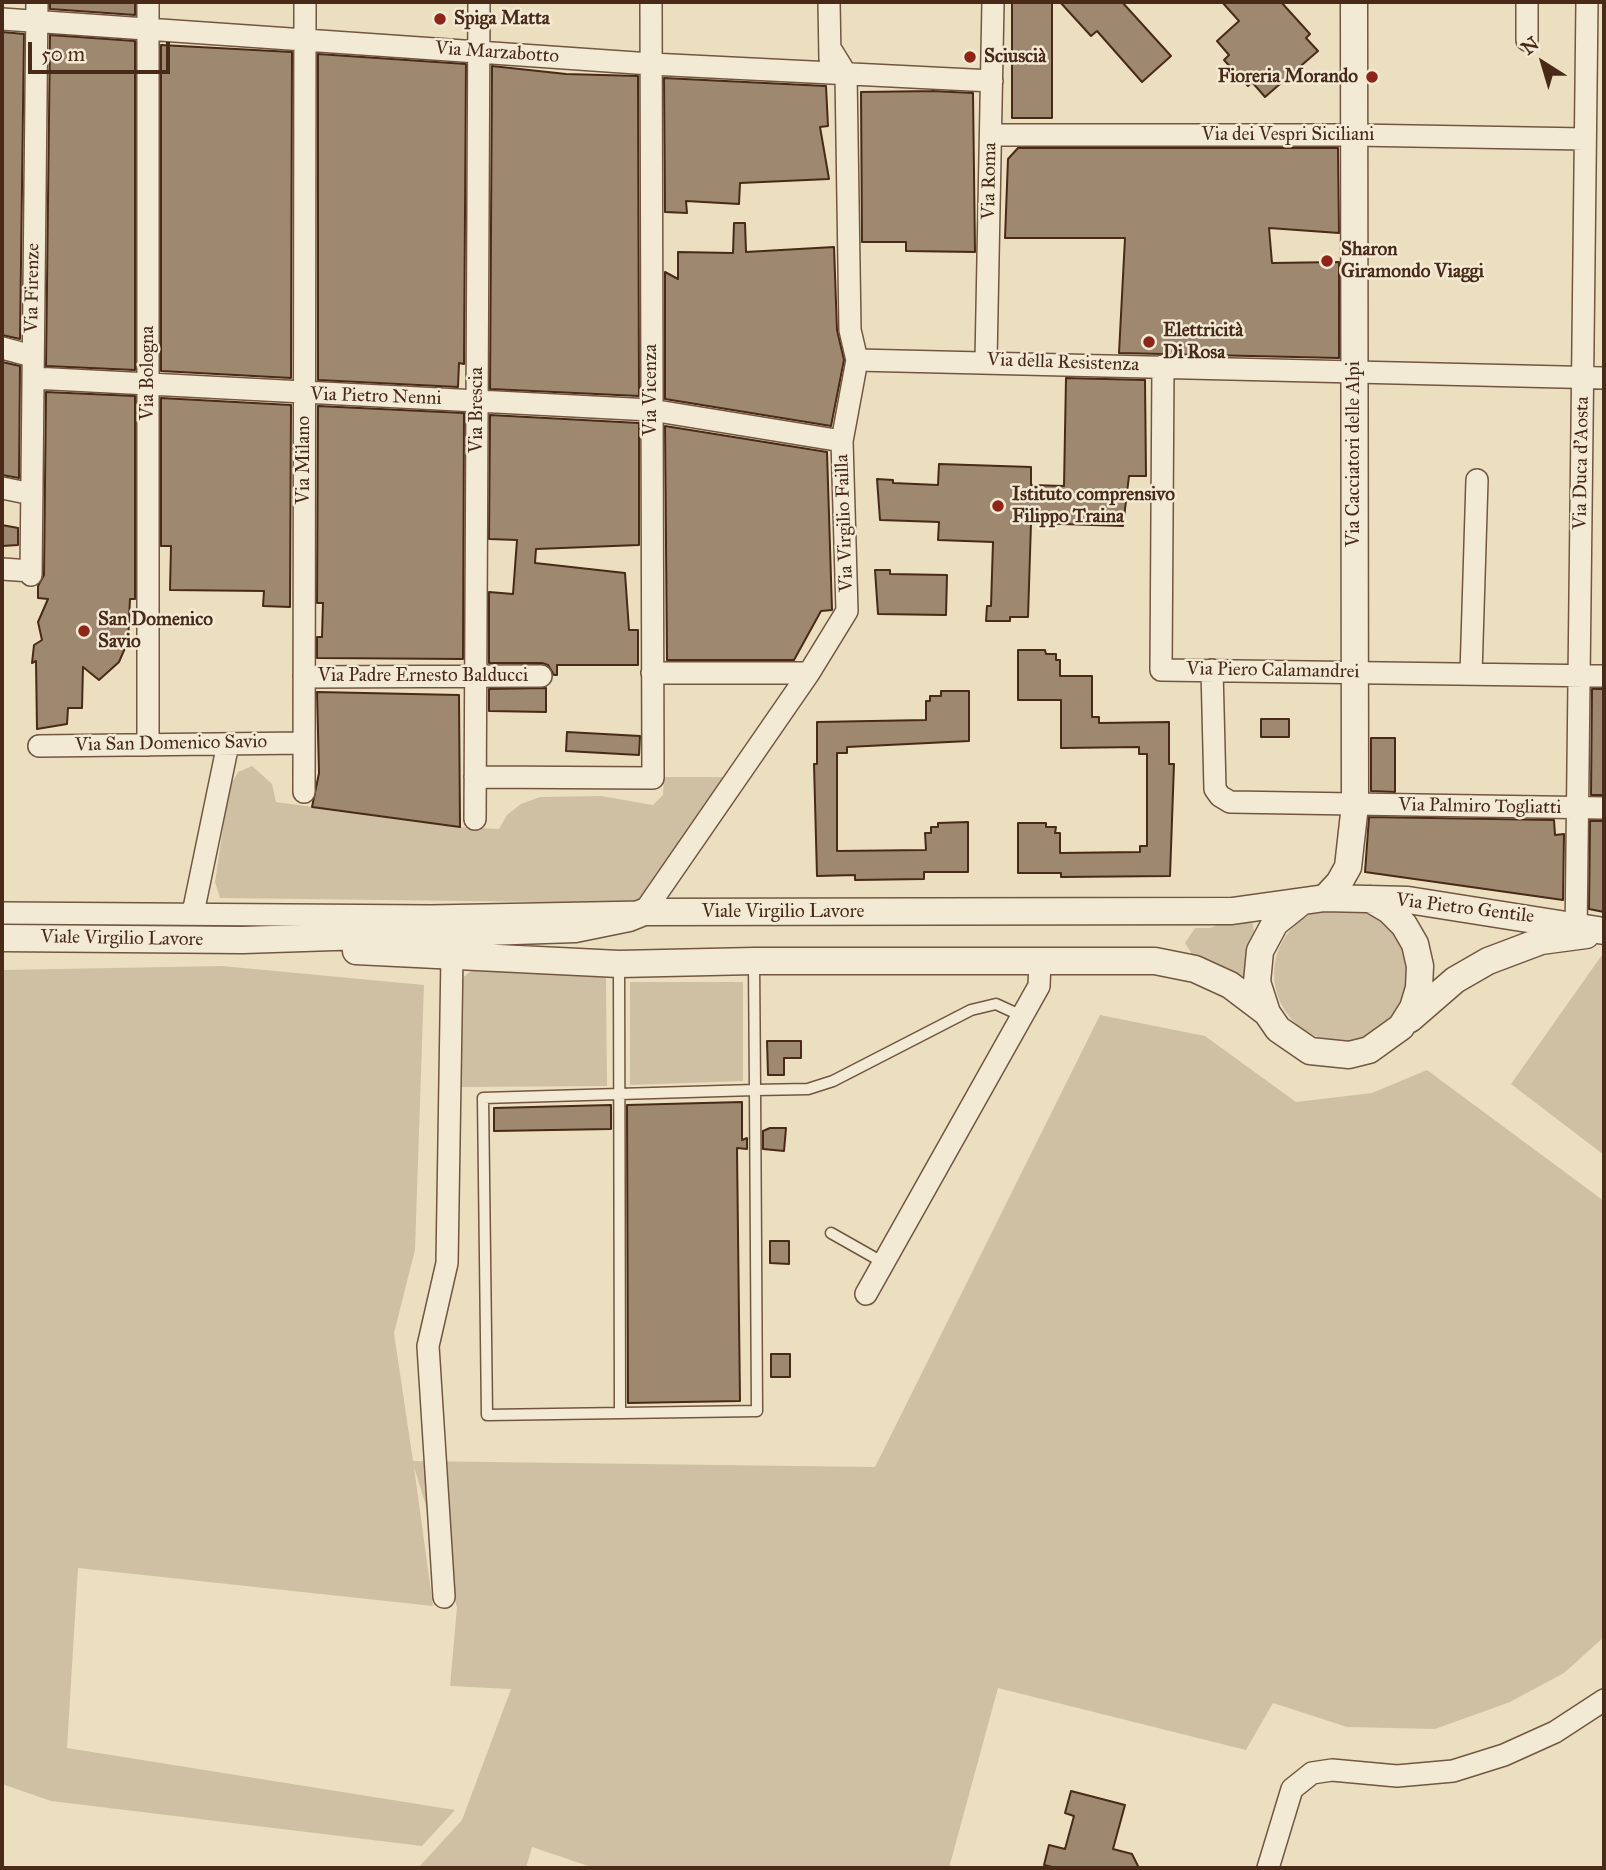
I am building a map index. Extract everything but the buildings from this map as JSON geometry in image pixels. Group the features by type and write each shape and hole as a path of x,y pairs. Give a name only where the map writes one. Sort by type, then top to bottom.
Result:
{"street":[{"name":"Via Bologna","path":"148,2 148,745"},
{"name":"Via Milano","path":"304,792 305,2"},
{"name":"Via Brescia","path":"475,819 480,2"},
{"name":"Via Vicenza","path":"475,777 653,778 651,2"},
{"path":"829,2 830,48 838,73"},
{"name":"Via Roma","path":"986,361 993,2"},
{"name":"Via Cacciatori delle Alpi","path":"1312,900 1339,883 1348,867 1355,805 1354,2"},
{"path":"1527,2 1527,40"},
{"name":"Via Duca d'Aosta","path":"1576,930 1579,676 1594,378 1585,139 1587,2"},
{"name":"Via Marzabotto","path":"2,19 37,11 148,27 479,53 992,81"},
{"name":"Via Firenze","path":"2,569 31,573 37,11"},
{"name":"Via Virgilio Failla","path":"644,912 809,673 847,611 842,441 857,360 849,330 838,73"},
{"name":"Via dei Vespri Siciliani","path":"991,135 1355,135 1585,139"},
{"path":"2,348 32,356"},
{"name":"Via della Resistenza","path":"857,360 986,361 1594,378"},
{"name":"Via Piero Calamandrei","path":"1163,366 1161,670 1604,676"},
{"name":"Via Pietro Nenni","path":"33,378 651,410 842,441"},
{"path":"1471,674 1477,480"},
{"path":"2,488 32,494"},
{"name":"Via Palmiro Togliatti","path":"1212,670 1215,789 1230,802 1604,808"},
{"path":"652,673 809,673"},
{"name":"Via Padre Ernesto Balducci","path":"304,677 541,676"},
{"name":"Via San Domenico Savio","path":"38,746 304,743"},
{"path":"193,913 228,744"},
{"path":"1370,899 1389,910 1404,925 1415,944 1420,966 1419,988 1413,1009 1401,1027"},
{"path":"1312,900 1275,923 1260,951 1257,982 1266,1013 1293,1042 1330,1055 1349,1055 1368,1050 1401,1027 1455,980 1488,961 1576,930"},
{"name":"Viale Virgilio Lavore","path":"2,938 243,940 575,929 629,918 644,912 1232,911 1312,900"},
{"name":"Via Pietro Gentile","path":"1312,900 1408,900 1604,933"},
{"path":"2,913 431,916 644,912"},
{"name":"Viale Virgilio Lavore","path":"243,940 359,952 618,964 754,961 1154,961 1195,969 1230,985 1266,1013"},
{"path":"444,1597 428,1346 447,1263 452,956"},
{"path":"866,1294 1039,986 1040,961"},
{"path":"1268,1868 1292,1789 1312,1773 1332,1770 1397,1776 1453,1771 1504,1755 1545,1737 1604,1700"}],"lane":[{"path":"754,961 755,1090 757,1411 487,1415 483,1098 755,1090 808,1089 833,1081 984,1005 996,1004 1022,1016"},
{"path":"618,964 620,1413"},
{"path":"831,1234 884,1263"}],"shaded area":[{"path":"252,766 272,784 276,802 460,827 499,829 507,815 521,804 540,797 601,796 653,805 663,795 664,777 725,777 640,899 626,903 220,898 215,882 229,788 238,772"},
{"path":"1341,907 1366,912 1388,927 1403,949 1408,974 1403,999 1388,1021 1366,1036 1341,1041 1316,1036 1294,1021 1279,999 1274,974 1279,949 1294,927 1316,912"},
{"path":"1251,917 1255,935 1246,976 1242,979 1195,959 1185,943 1195,928 1210,928 1231,920"},
{"path":"1604,952 1604,1155 1511,1084"},
{"path":"222,966 424,985 415,1250 394,1333 413,1461 875,1467 1100,1015 1205,1036 1296,1102 1372,1093 1427,1070 1604,1201 1604,1637 1564,1673 1510,1702 1435,1729 1347,1727 1273,1703 1246,1750 998,1688 949,1868 594,1868 532,1847 526,1868 418,1868 462,1820 511,1689 450,1686 457,1607 414,1467 433,1606 78,1568 67,1748 455,1810 422,1846 51,1801 2,1784 2,970"},
{"path":"472,970 606,976 607,1086 461,1087 460,980"},
{"path":"630,982 743,982 743,1081 630,1085"}],"place":[{"name":"Spiga Matta","path":"440,19"},
{"name":"Sciuscià","path":"970,57"},
{"name":"Fioreria Morando","path":"1372,77"},
{"name":"Sharon Giramondo Viaggi","path":"1327,261"},
{"name":"Elettricità Di Rosa","path":"1149,342"},
{"name":"Istituto comprensivo Filippo Traina","path":"998,506"},
{"name":"San Domenico Savio","path":"84,631"}]}
